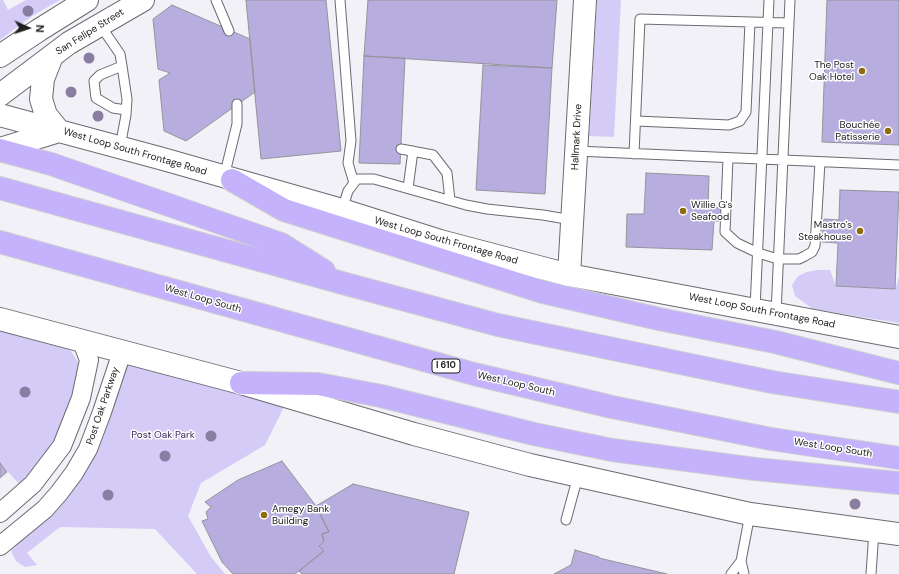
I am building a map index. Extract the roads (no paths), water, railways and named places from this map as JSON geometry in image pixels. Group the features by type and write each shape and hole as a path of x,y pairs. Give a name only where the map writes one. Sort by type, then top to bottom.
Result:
{"highway":[{"path":"0,149 51,164 281,244 346,284"},
{"path":"228,178 284,210 543,292 658,319 775,342 899,372"},
{"path":"9,191 498,325 772,382 899,402"},
{"name":"West Loop South","path":"0,242 482,376 612,407 771,439 899,458"},
{"path":"241,383 318,384 382,396 534,434 612,450 755,469 899,483"}],"main road":[{"path":"0,56 87,0"},
{"name":"San Felipe Street","path":"0,95 69,43 143,0"},
{"name":"Hallmark Drive","path":"569,275 585,0"},
{"path":"0,149 59,131 46,115 41,99 43,79 52,56"},
{"name":"West Loop South Frontage Road","path":"0,115 120,147 342,210 440,241 569,275 899,337"},
{"path":"0,319 241,383 414,434 530,465 750,514 899,534"}],"street":[{"path":"0,513 33,484 62,446 81,398 89,360 82,342"},
{"name":"Post Oak Parkway","path":"0,546 45,509 74,472 88,449 122,352"}],"lane":[{"path":"216,0 229,31"},
{"path":"340,0 351,141 348,163 354,183"},
{"path":"766,312 758,253 769,0"},
{"path":"766,312 778,259 790,0"},
{"path":"634,154 640,19 789,23"},
{"path":"636,121 729,125 740,121 746,112 750,22"},
{"path":"100,25 120,54 122,66 127,99 120,147"},
{"path":"122,66 100,75 94,81 96,98 113,108 126,110"},
{"path":"228,178 237,124 237,104"},
{"path":"401,149 433,155 447,173 450,200"},
{"path":"576,151 899,165"},
{"path":"408,188 413,152"},
{"path":"728,158 725,232 737,243 758,253 778,259 799,259 812,252 815,246 820,162"},
{"path":"342,210 348,191 357,179 374,179 466,205 572,220"},
{"path":"566,520 578,476"},
{"path":"744,574 741,561 750,514"},
{"path":"871,574 874,531"},
{"path":"731,574 741,561"}],"place":[{"name":"The Post Oak Hotel","path":"862,71"},
{"name":"Bouchée Patisserie","path":"888,131"},
{"name":"Willie G's Seafood","path":"683,211"},
{"name":"Mastro's Steakhouse","path":"860,231"},
{"name":"Amegy Bank Building","path":"264,515"}],"park label":[{"name":"Post Oak Park","path":"163,435"}]}
